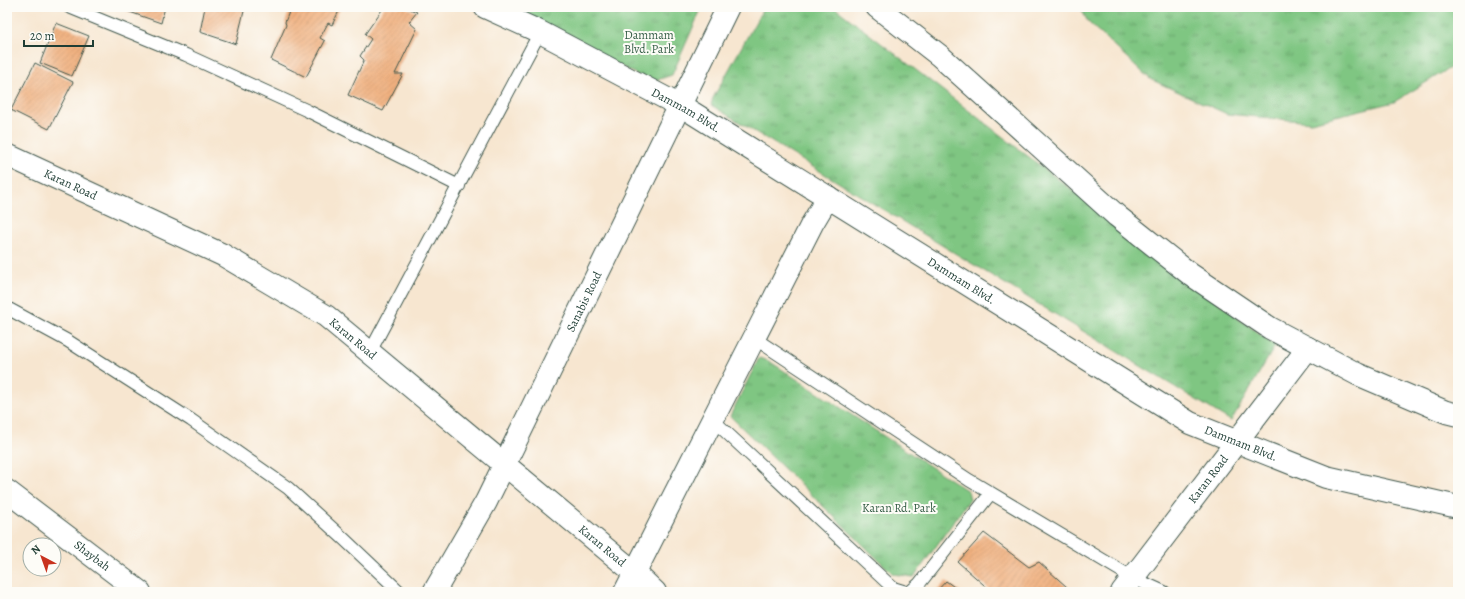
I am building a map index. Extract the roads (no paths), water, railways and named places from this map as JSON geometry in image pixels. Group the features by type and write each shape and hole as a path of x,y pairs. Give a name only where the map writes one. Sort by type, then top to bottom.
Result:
{"street":[{"name":"Dammam Blvd.","path":"485,7 540,32 679,105 1190,423 1326,477 1458,508"},
{"name":"Sanabis Road","path":"434,592 486,502 728,7"},
{"path":"877,7 940,56 1117,216 1190,274 1270,328 1357,374 1446,412 1458,415"},
{"name":"Karan Road","path":"7,155 222,255 326,316 635,573 655,592"},
{"path":"625,592 812,224 828,197"},
{"name":"Karan Road","path":"1128,585 1308,348"},
{"name":"Shaybah","path":"7,491 140,592"}],"lane":[{"path":"69,7 186,55 301,107 458,186"},
{"path":"370,352 540,32"},
{"path":"7,308 68,341 178,412 288,488 400,592"},
{"path":"754,338 991,493 1128,585 1164,592"},
{"path":"713,420 893,588 906,592"},
{"path":"910,592 919,584 991,493"}],"park label":[{"name":"Dammam Blvd. Park","path":"649,42"},
{"name":"Karan Rd. Park","path":"899,508"}]}
